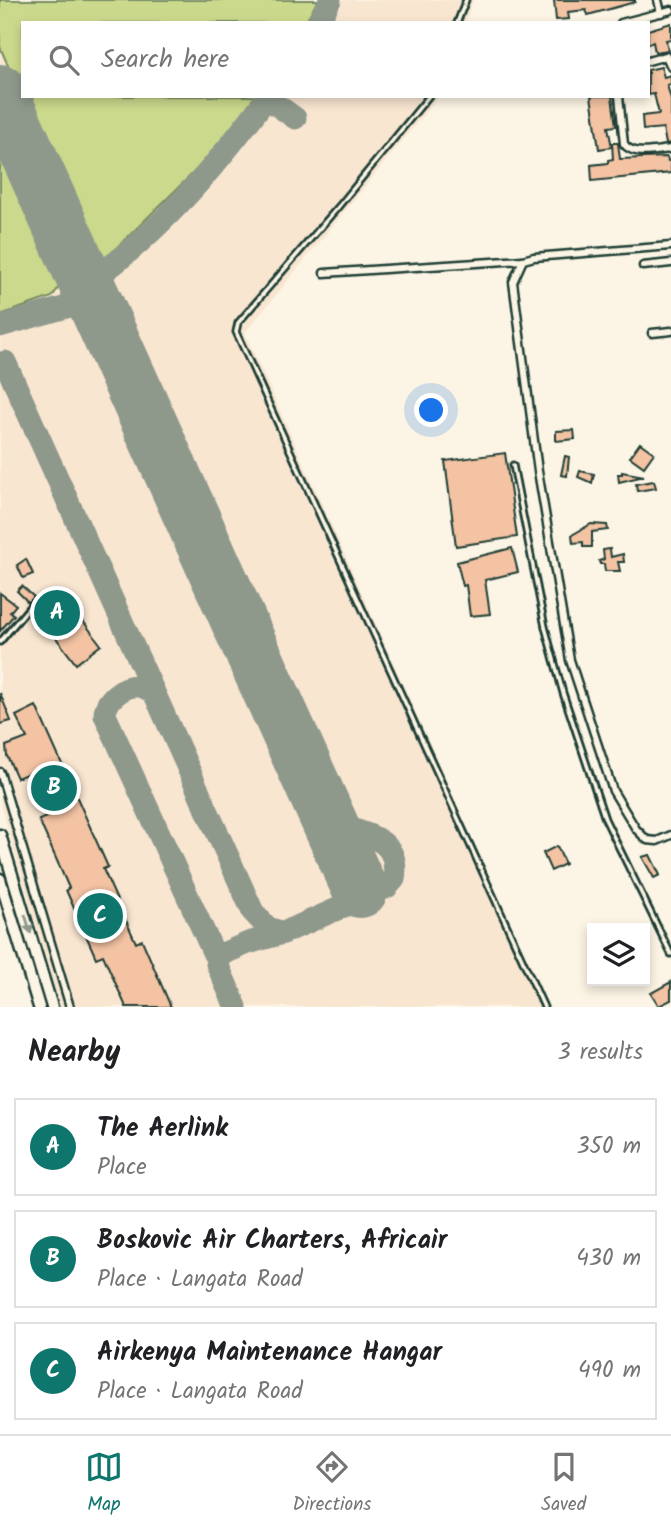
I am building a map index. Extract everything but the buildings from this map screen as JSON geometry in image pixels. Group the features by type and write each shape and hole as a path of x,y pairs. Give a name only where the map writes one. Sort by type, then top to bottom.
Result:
{"main road":[{"path":"0,835 52,1007"},
{"path":"0,879 39,1007"}],"street":[{"path":"657,0 661,13"},
{"path":"629,21 671,10"},
{"path":"650,60 668,55 671,67"},
{"path":"619,98 624,144 627,148 633,152 671,149"},
{"path":"324,272 523,260 564,253 671,246"},
{"path":"523,260 513,282 513,295 538,471 570,660 608,779 617,798 636,829 647,839 657,841 671,835"},
{"path":"643,265 671,263"},
{"path":"652,333 671,331"},
{"path":"0,772 70,1007"}],"lane":[{"path":"458,21 466,0"},
{"path":"427,98 238,323 236,332 544,1007"},
{"path":"513,465 545,627 563,692 605,819 671,954"},
{"path":"0,642 31,605"}],"shaded area":[{"path":"0,0 473,0 466,21 21,21 21,98 437,98 245,333 548,1007 60,1007 0,802"}],"green space":[{"path":"0,0 318,0 306,21 21,21 21,95 0,47"},
{"path":"22,98 257,98 231,136 96,268"},
{"path":"0,129 66,277 52,297 0,315"}],"taxiway":[{"path":"319,21 330,0"},
{"path":"87,284 138,243 185,198 266,98"},
{"path":"267,98 295,118"},
{"path":"0,326 84,302 95,310 112,339"},
{"path":"5,362 253,912 268,928 283,933"},
{"path":"154,693 140,686 127,688 111,699 105,715 214,954 220,955 283,933 387,887 394,879 395,867 389,849 375,838 345,827"},
{"path":"220,955 217,964 236,1007"}],"runway":[{"path":"0,92 360,890"}],"place":[{"name":"The Aerlink","path":"57,613"},
{"name":"Boskovic Air Charters, Africair","path":"54,788"},
{"name":"Airkenya Maintenance Hangar","path":"100,916"}]}
